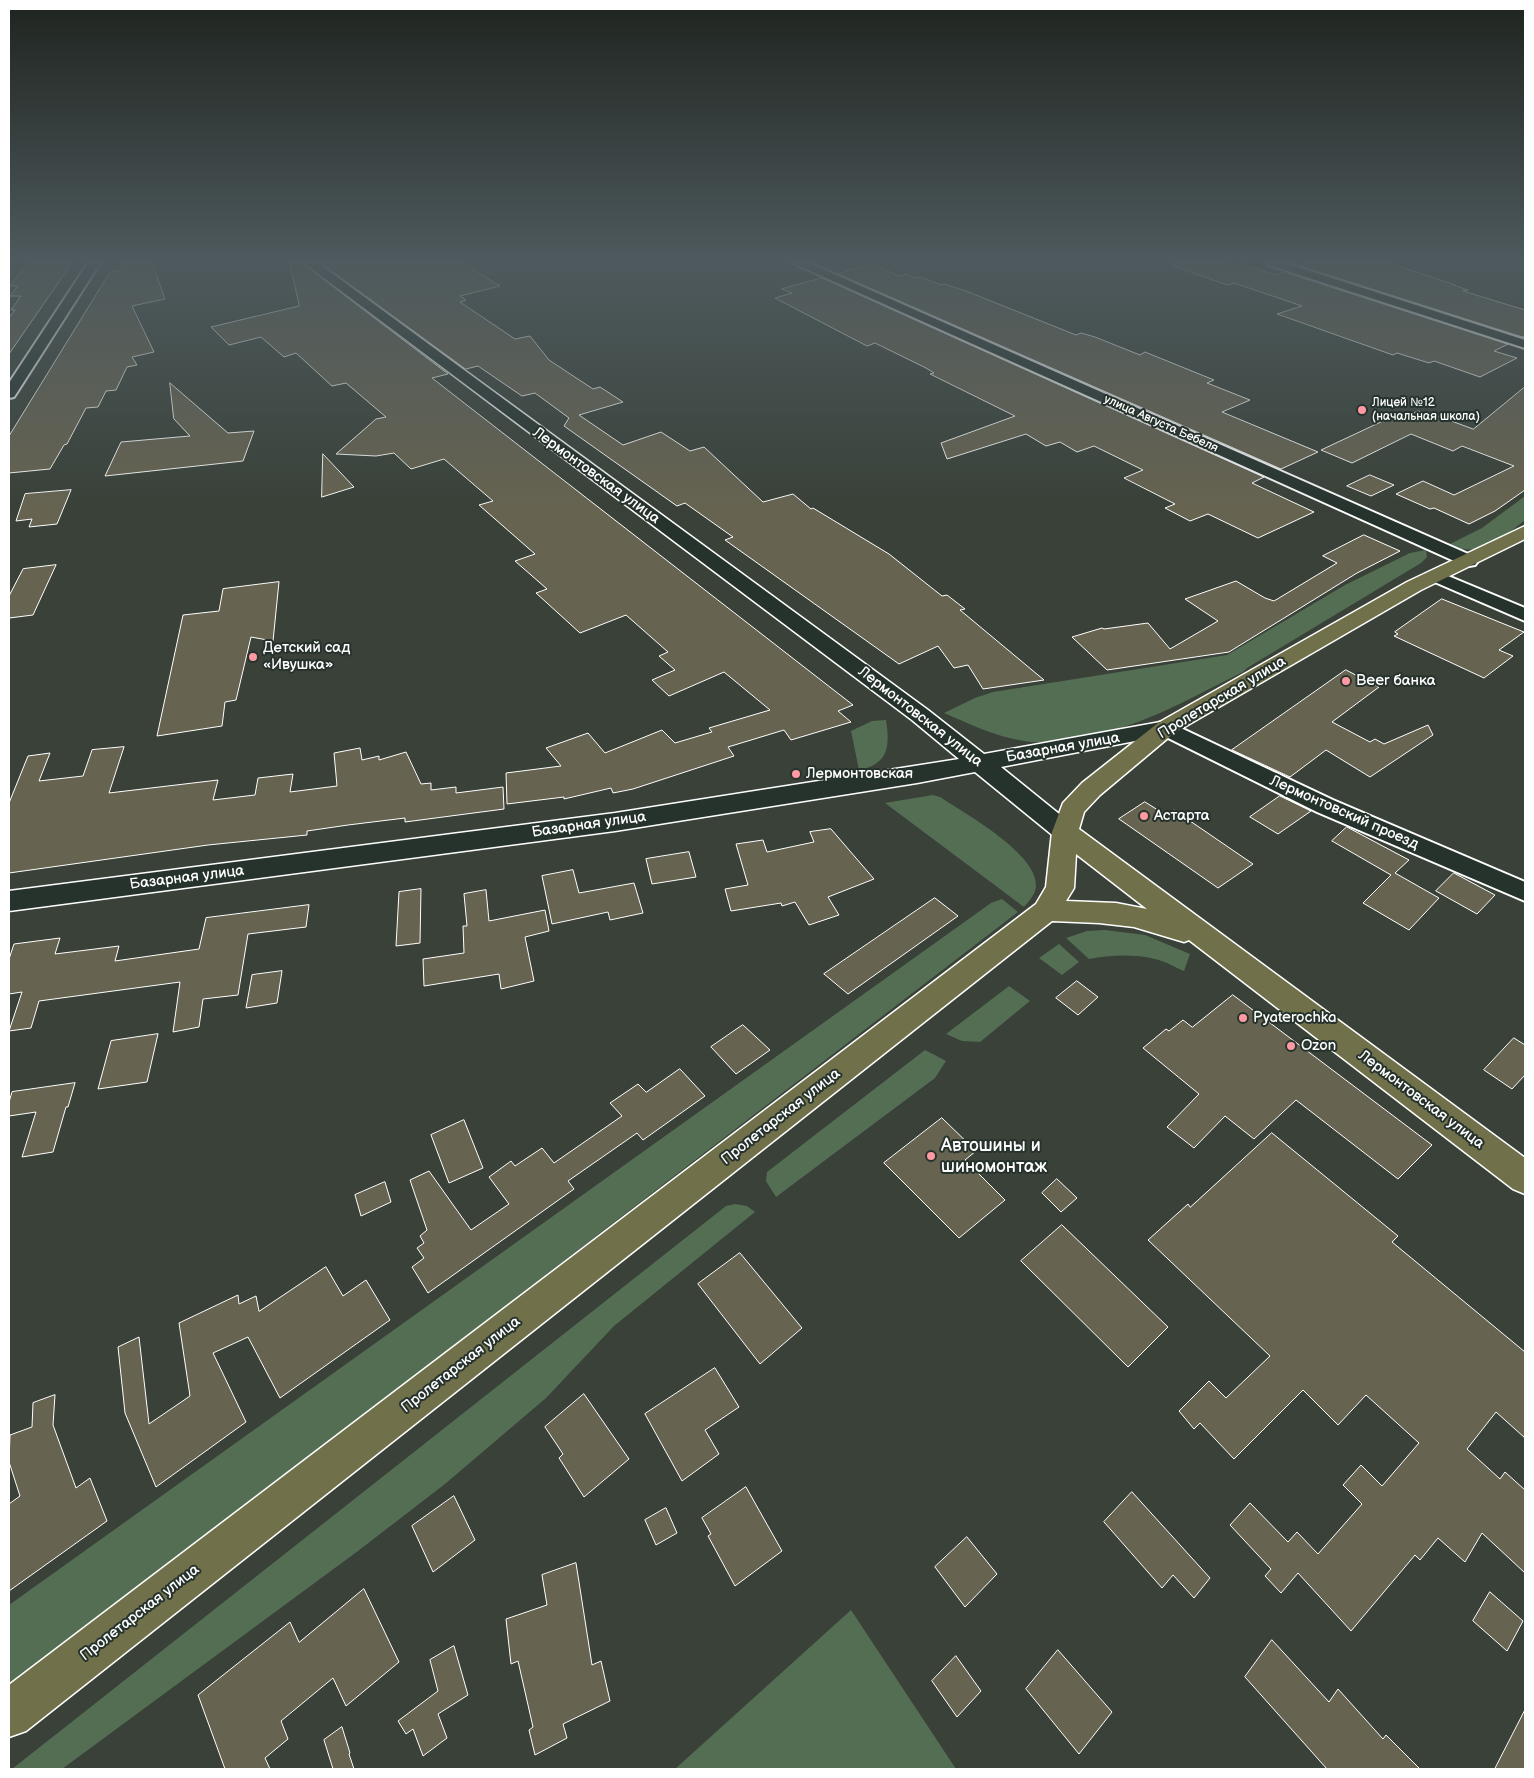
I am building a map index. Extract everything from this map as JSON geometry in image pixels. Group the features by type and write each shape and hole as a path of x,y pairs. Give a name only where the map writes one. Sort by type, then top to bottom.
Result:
{"main road":[{"name":"Лермонтовская улица","path":"422,346 920,714 1065,832 1525,1178"},
{"name":"Пролетарская улица","path":"9,1714 1046,911 1060,888 1065,832 1072,809 1091,789 1166,728 1414,586 1469,561 1525,532"},
{"name":"Базарная улица","path":"9,901 615,822 917,775 1166,728"},
{"path":"1046,911 1102,912 1139,917 1168,924 1215,945"}],"street":[{"path":"9,394 40,346"},
{"name":"улица Августа Бебеля","path":"986,346 1469,561"},
{"path":"1436,576 1525,615"},
{"name":"Лермонтовский проезд","path":"1166,728 1324,806 1525,892"}],"green space":[{"path":"1525,496 1525,520 1498,540 1489,545 1470,550 1446,546 1482,528"},
{"path":"1426,550 1427,557 1421,563 1243,672 1161,713 1119,729 1073,739 1030,742 993,733 944,713 975,698 993,692 1227,655 1345,585 1410,553"},
{"path":"886,720 888,738 882,758 869,767 859,770 851,731 872,721"},
{"path":"933,795 940,797 982,824 1013,848 1026,861 1034,874 1036,887 1033,895 1024,907 885,803"},
{"path":"1002,899 1018,912 9,1687 9,1605 991,903"},
{"path":"1105,930 1145,935 1190,954 1184,971 1147,957 1114,956 1089,959 1066,938 1087,931"},
{"path":"1059,944 1079,962 1062,975 1039,958"},
{"path":"1009,986 1030,1001 980,1042 962,1041 946,1034"},
{"path":"925,1050 946,1061 935,1078 776,1197 766,1181 767,1172"},
{"path":"735,1204 747,1206 755,1212 614,1326 546,1398 445,1484 358,1551 62,1769 12,1769 726,1206"},
{"path":"851,1610 956,1769 675,1769"}],"building":[{"path":"9,346 15,346 9,354"},
{"path":"64,346 151,346 154,352 132,357 137,365 127,367 116,390 106,391 98,407 86,408 67,444 64,445 50,469 9,473 9,436"},
{"path":"271,346 411,346 448,374 432,378 853,705 838,711 851,722 791,740 784,730 728,747 734,756 633,789 613,793 611,788 564,799 564,797 507,804 506,773 561,766 546,748 588,733 605,753 662,730 675,743 712,732 709,728 770,710 724,672 669,696 652,680 675,670 659,656 668,652 626,615 580,633 536,593 547,589 515,561 535,554 479,505 493,501 444,459 411,469 394,453 376,456 336,454 376,419 386,417 346,383 332,386 296,353 284,357"},
{"path":"435,346 538,346 549,360 593,389 600,387 623,402 579,415 623,445 661,432 690,451 704,447 763,502 793,494 811,509 813,508 889,554 942,596 947,595 965,609 960,610 1044,680 983,689 968,665 954,668 938,646 899,664 725,540 733,537 685,503 677,506 564,426 569,418 535,393 522,396 478,366 466,369"},
{"path":"881,346 973,346 1264,477 1252,483 1314,512 1258,538 1208,514 1190,521 1165,508 1175,504 1124,478 1143,470 1094,446 1077,452 1060,442 1046,446 1026,434 947,459 941,443 1015,416 930,374 934,373"},
{"path":"1002,346 1117,346 1140,355 1145,352 1214,380 1207,383 1250,400 1222,412 1318,452 1281,469"},
{"path":"1367,346 1504,346 1494,351 1517,358 1480,377 1434,361 1429,363 1397,353 1393,355"},
{"path":"170,383 228,433 254,431 243,461 105,476 121,442 190,436 174,419"},
{"path":"1525,387 1525,490 1495,511 1469,524 1396,494 1423,481 1454,495 1514,466 1462,446 1453,451 1411,434 1352,463 1321,450 1400,413 1407,416 1418,411 1427,412 1473,429"},
{"path":"323,454 354,487 322,497"},
{"path":"1370,475 1394,485 1371,496 1347,486"},
{"path":"71,490 57,524 29,527 32,519 16,521 25,494"},
{"path":"1364,535 1400,551 1357,573 1229,652 1107,670 1072,637 1102,628 1148,623 1170,649 1218,621 1185,599 1236,581 1265,598 1274,601 1337,563 1323,556"},
{"path":"56,565 33,615 9,618 9,596 23,569"},
{"path":"279,582 273,641 251,637 236,700 225,702 222,726 157,736 183,615 219,611 223,589"},
{"path":"1442,599 1524,632 1499,650 1513,656 1484,678 1394,636 1398,634 1395,632"},
{"path":"1346,670 1379,687 1332,722 1370,742 1375,739 1384,744 1428,725 1433,735 1370,777 1326,750 1290,777 1232,750"},
{"path":"124,747 109,793 218,780 213,800 255,795 258,778 293,774 290,792 337,786 334,753 360,748 362,760 379,756 379,760 406,752 421,784 431,783 431,790 456,787 456,793 503,787 504,809 405,822 405,818 348,825 307,831 307,835 208,845 9,873 9,803 28,756 50,753 39,781 83,776 92,750"},
{"path":"1280,796 1311,811 1278,834 1250,817"},
{"path":"1145,802 1166,815 1174,810 1253,864 1218,888 1119,819"},
{"path":"1347,827 1409,860 1395,873 1439,898 1409,930 1363,903 1391,875 1332,841"},
{"path":"831,829 874,879 828,897 839,915 809,925 795,902 782,906 781,903 731,911 725,889 748,885 736,844 763,840 767,852 814,842 810,832"},
{"path":"689,852 696,877 652,884 646,859"},
{"path":"573,870 579,893 634,883 643,913 610,920 608,912 552,924 542,876"},
{"path":"1454,873 1495,895 1477,914 1436,891"},
{"path":"421,889 420,943 396,946 399,892"},
{"path":"486,890 489,921 545,910 549,931 525,937 534,981 501,989 499,974 424,986 423,959 464,953 463,926 467,926 464,894"},
{"path":"935,898 958,916 848,994 824,974"},
{"path":"309,905 306,927 248,934 238,995 203,999 199,1027 173,1032 180,982 39,1001 31,1028 9,1031 22,992 9,994 9,959 14,944 60,938 55,954 119,946 115,961 199,949 206,918"},
{"path":"282,971 277,1003 246,1008 252,975"},
{"path":"1077,981 1098,997 1078,1015 1056,998"},
{"path":"1233,995 1432,1145 1398,1179 1296,1100 1254,1139 1225,1116 1194,1148 1167,1127 1199,1094 1143,1048 1166,1029 1169,1031 1183,1020 1192,1027"},
{"path":"743,1025 770,1050 736,1074 711,1047"},
{"path":"158,1034 147,1082 98,1089 111,1041"},
{"path":"1514,1038 1525,1045 1525,1075 1512,1089 1484,1070"},
{"path":"680,1069 705,1096 643,1140 637,1133 568,1181 574,1189 428,1293 412,1267 424,1258 417,1248 424,1243 420,1236 427,1230 410,1180 429,1171 471,1230 509,1204 489,1177 511,1161 515,1166 542,1148 554,1163 622,1116 610,1103 638,1084 646,1092"},
{"path":"75,1083 53,1152 22,1157 36,1112 9,1116 9,1102 12,1092"},
{"path":"942,1118 976,1151 965,1160 1005,1200 959,1238 884,1163"},
{"path":"464,1120 483,1168 449,1183 431,1135"},
{"path":"1272,1133 1398,1236 1392,1242 1525,1352 1525,1438 1496,1412 1467,1449 1500,1479 1505,1472 1525,1490 1525,1573 1482,1533 1465,1562 1438,1538 1420,1560 1415,1555 1351,1631 1298,1573 1281,1593 1265,1576 1271,1569 1230,1525 1250,1503 1288,1542 1297,1532 1318,1554 1362,1504 1343,1485 1361,1465 1382,1486 1419,1443 1366,1395 1338,1425 1303,1390 1234,1459 1200,1423 1194,1429 1179,1411 1209,1381 1226,1398 1270,1356 1148,1240 1188,1204 1190,1207"},
{"path":"1057,1179 1077,1198 1061,1212 1042,1193"},
{"path":"385,1182 391,1202 361,1216 355,1195"},
{"path":"1062,1225 1168,1327 1128,1367 1021,1261"},
{"path":"740,1253 802,1328 760,1364 698,1284"},
{"path":"326,1267 343,1296 366,1280 390,1320 280,1398 248,1337 213,1353 246,1422 156,1487 125,1413 118,1347 139,1337 149,1424 190,1396 179,1323 238,1295 239,1304 256,1296 259,1311"},
{"path":"715,1368 739,1407 705,1430 719,1454 682,1481 645,1414"},
{"path":"584,1394 629,1459 584,1497 559,1458 563,1454 545,1427"},
{"path":"55,1395 53,1425 76,1488 90,1478 107,1521 9,1591 9,1504 20,1496 9,1462 10,1435 32,1427 33,1403"},
{"path":"746,1487 782,1551 735,1586 708,1536 711,1534 702,1518"},
{"path":"1132,1492 1210,1578 1194,1598 1173,1575 1162,1588 1104,1522"},
{"path":"454,1496 475,1540 433,1572 412,1526"},
{"path":"666,1508 677,1533 656,1545 645,1520"},
{"path":"967,1537 997,1574 965,1607 935,1567"},
{"path":"576,1563 592,1665 601,1661 610,1701 563,1724 567,1738 535,1755 529,1730 533,1727 518,1661 511,1664 506,1619 547,1605 542,1575"},
{"path":"364,1589 399,1662 346,1706 333,1678 281,1721 288,1739 265,1758 270,1769 225,1769 198,1695 290,1622 299,1642"},
{"path":"1490,1592 1523,1621 1507,1651 1473,1621"},
{"path":"1272,1640 1329,1702 1338,1689 1383,1739 1386,1735 1420,1769 1327,1769 1245,1677"},
{"path":"454,1646 468,1695 438,1714 447,1738 423,1756 413,1729 406,1734 398,1721 438,1691 430,1660"},
{"path":"1058,1650 1112,1712 1079,1754 1026,1689"},
{"path":"956,1656 981,1691 957,1717 932,1681"},
{"path":"1525,1710 1525,1769 1495,1769"},
{"path":"342,1727 354,1769 333,1769 324,1740"}],"place":[{"name":"Лицей №12 (начальная школа)","path":"1362,410"},
{"name":"Детский сад «Ивушка»","path":"253,657"},
{"name":"Beer банка","path":"1346,681"},
{"name":"Лермонтовская","path":"796,774"},
{"name":"Астарта","path":"1144,816"},
{"name":"Pyaterochka","path":"1243,1018"},
{"name":"Ozon","path":"1291,1046"},
{"name":"Автошины и шиномонтаж","path":"931,1156"}]}
